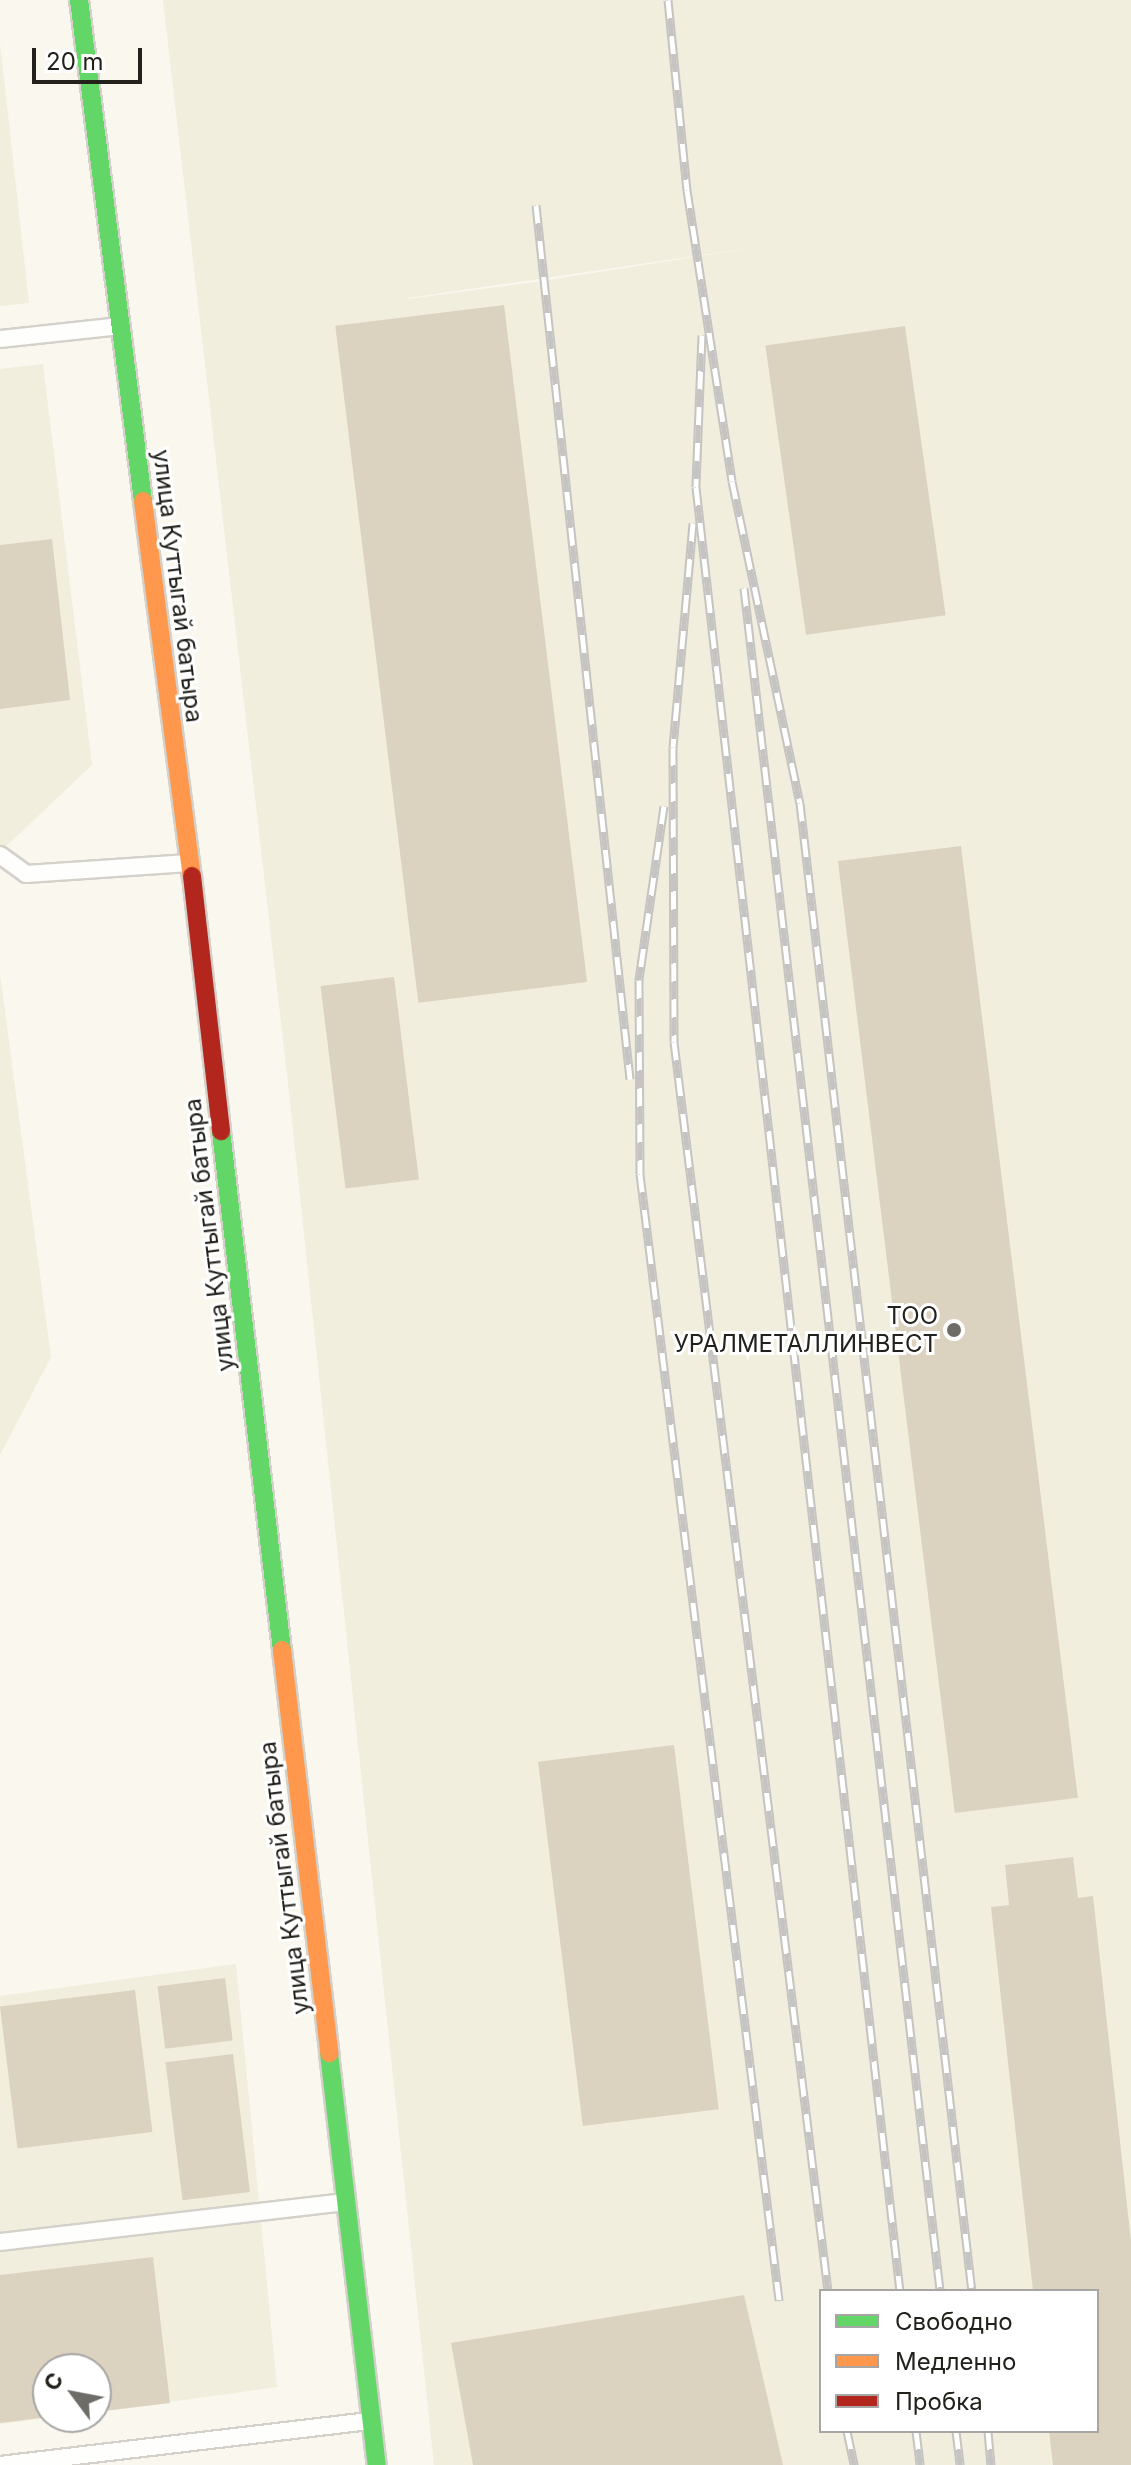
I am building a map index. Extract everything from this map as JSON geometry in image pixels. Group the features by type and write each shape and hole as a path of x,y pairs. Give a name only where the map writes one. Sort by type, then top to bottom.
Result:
{"street":[{"name":"улица Куттыгай батыра","path":"79,0 190,863 377,2465"}],"lane":[{"path":"0,339 121,326"},
{"path":"0,855 26,874 190,863"},
{"path":"0,2242 345,2202"},
{"path":"0,2465 372,2421"}],"shaded area":[{"path":"163,0 1131,0 1131,2465 434,2465 289,1092","holes":["771,245 535,282 408,299"]},
{"path":"0,43 29,303 0,306"},
{"path":"43,364 92,765 0,852 0,369"},
{"path":"0,974 51,1357 0,1455"},
{"path":"236,1964 277,2387 112,2410 112,2353 32,2353 32,2420 0,2424 0,1996"}],"building":[{"path":"504,305 587,982 418,1003 335,326"},
{"path":"905,326 946,615 806,635 765,346"},
{"path":"52,539 70,700 0,709 0,545"},
{"name":"ТОО УРАЛМЕТАЛЛИНВЕСТ","path":"961,846 1078,1798 955,1813 838,861"},
{"path":"394,977 419,1179 345,1188 321,986"},
{"path":"674,1745 719,2109 583,2126 538,1762"},
{"path":"1073,1857 1078,1898 1093,1896 1131,2241 1131,2465 1053,2465 1049,2433 1099,2433 1099,2289 1033,2289 991,1907 1009,1905 1005,1865"},
{"path":"225,1978 233,2041 165,2049 158,1986"},
{"path":"135,1990 152,2132 17,2149 0,2007"},
{"path":"233,2054 250,2192 182,2200 166,2062"},
{"path":"153,2257 170,2403 112,2410 112,2353 32,2353 32,2419 0,2423 0,2275"},
{"path":"744,2295 783,2465 473,2465 451,2343"}],"railway":[{"path":"668,0 687,190 732,481 800,803 972,2289"},
{"path":"536,205 630,1079"},
{"path":"702,335 696,487 900,2289"},
{"path":"693,523 673,747 674,1042 828,2289"},
{"path":"744,588 940,2289"},
{"path":"664,806 639,980 640,1174 779,2300"},
{"path":"847,2433 854,2465"},
{"path":"916,2433 920,2465"},
{"path":"956,2433 960,2465"},
{"path":"988,2433 991,2465"}],"traffic: fast":[{"path":"79,0 143,501"},
{"path":"221,1131 282,1650"},
{"path":"329,2053 377,2465"}],"traffic: slow":[{"path":"143,501 192,876"},
{"path":"282,1650 329,2053"}],"traffic: jam":[{"path":"192,876 221,1131"}],"place":[{"name":"ТОО УРАЛМЕТАЛЛИНВЕСТ","path":"954,1330"}]}
